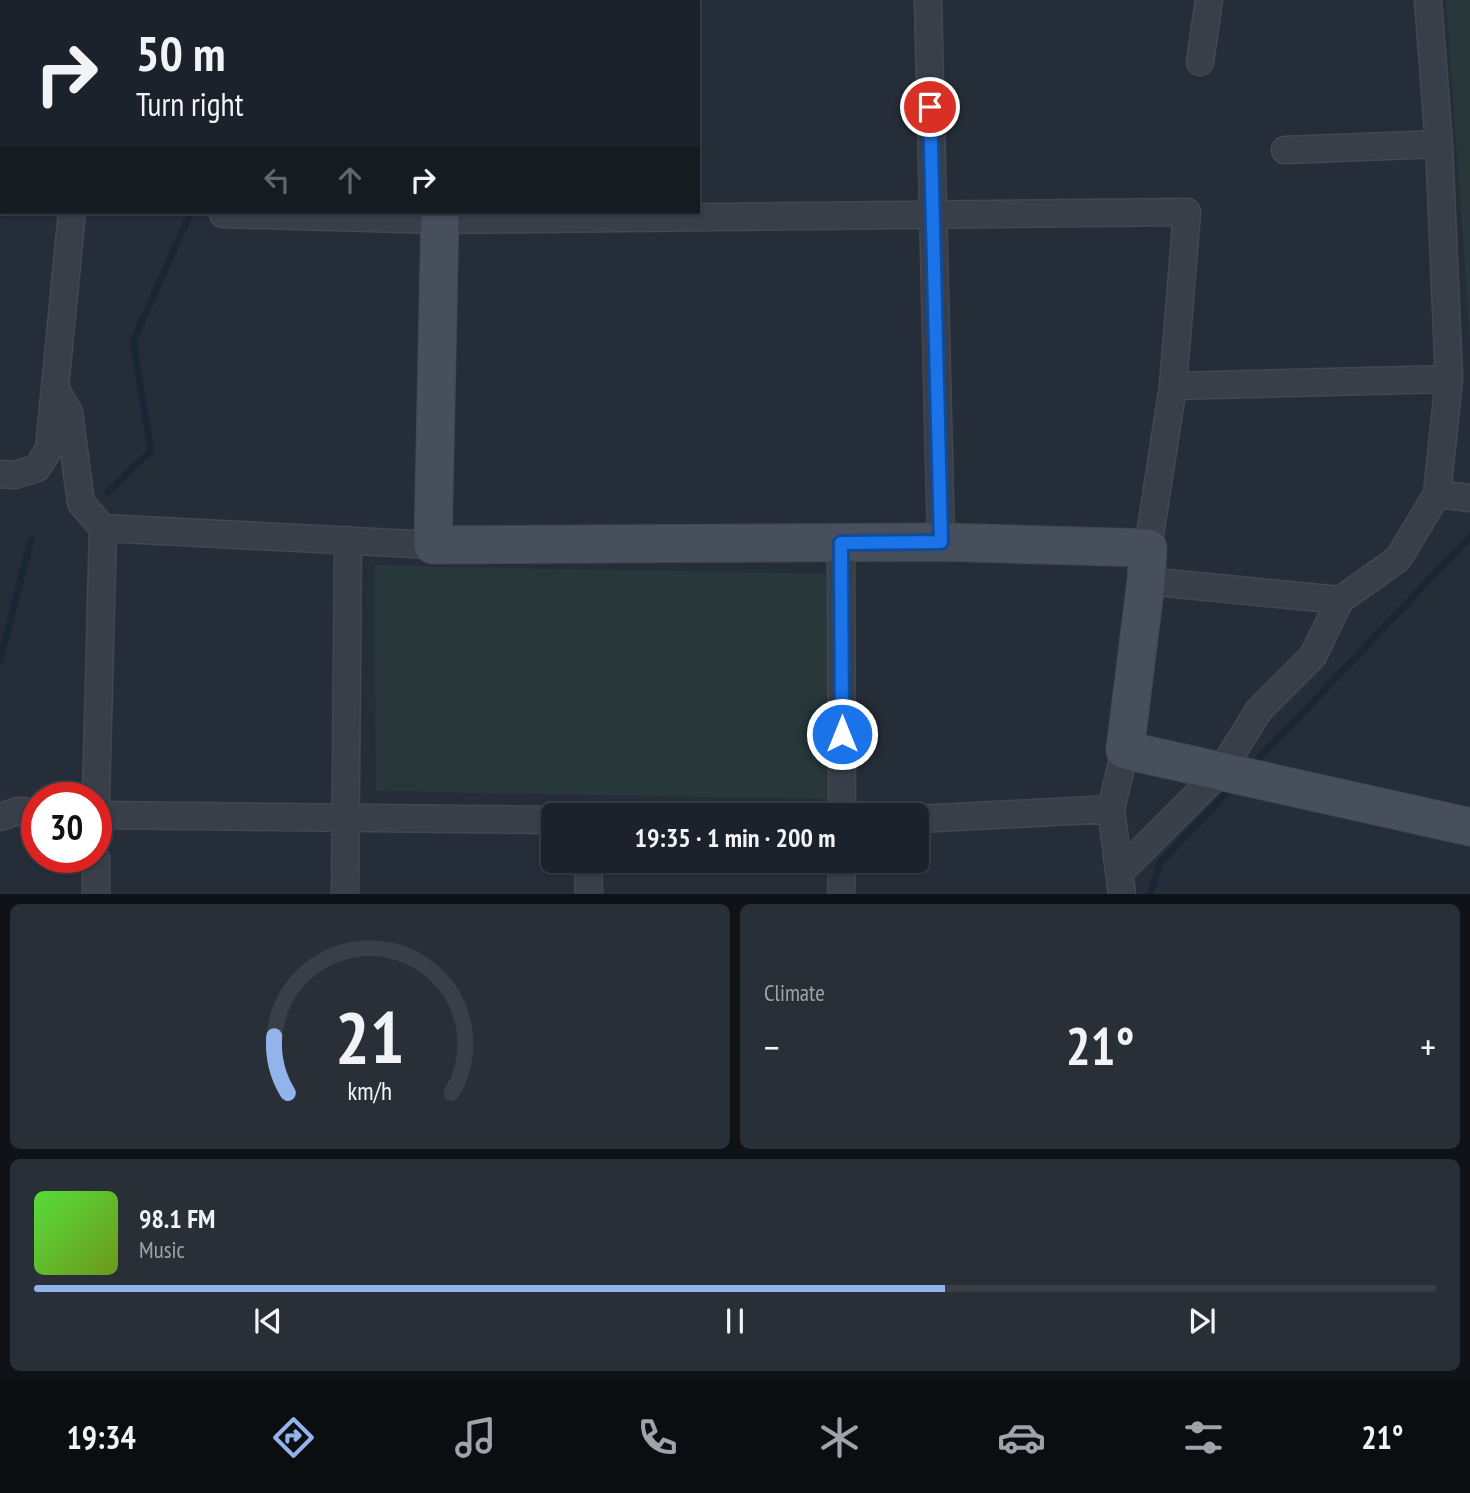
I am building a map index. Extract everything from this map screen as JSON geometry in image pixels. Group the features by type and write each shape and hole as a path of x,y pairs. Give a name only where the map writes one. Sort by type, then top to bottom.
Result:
{"street":[{"path":"928,0 941,542"},
{"path":"1200,62 1209,0"},
{"path":"1120,884 1221,771 1259,710 1313,656 1340,600 1398,559 1437,494 1449,379 1439,144 1428,0"},
{"path":"1285,150 1439,144"},
{"path":"223,214 440,216 1187,212 1173,386 1147,565 1125,750 1111,809 1120,884"},
{"path":"5,480 37,468 49,449 57,390 72,214"},
{"path":"433,545 440,216"},
{"path":"1173,386 1449,379"},
{"path":"57,390 69,413 81,503 103,528 96,782"},
{"path":"1437,494 1470,498"},
{"path":"103,528 433,545 941,542 1147,565 1340,600"},
{"path":"345,894 348,540"},
{"path":"841,543 842,803"},
{"path":"1125,750 1470,827"},
{"path":"929,818 1111,809"},
{"path":"0,817 21,811"},
{"path":"112,815 541,820"},
{"path":"96,873 96,894"},
{"path":"588,873 589,894"},
{"path":"841,894 842,873"}],"shaded area":[{"path":"1446,0 1470,0 1470,339"},
{"path":"374,565 828,574 827,799 376,791"}],"waterway":[{"path":"108,492 151,451 133,341 190,214"},
{"path":"1251,767 1470,537"},
{"path":"0,661 31,540"},
{"path":"1150,894 1160,863 1233,786"}],"route":[{"path":"842,734 841,543 941,542 930,107"}]}
